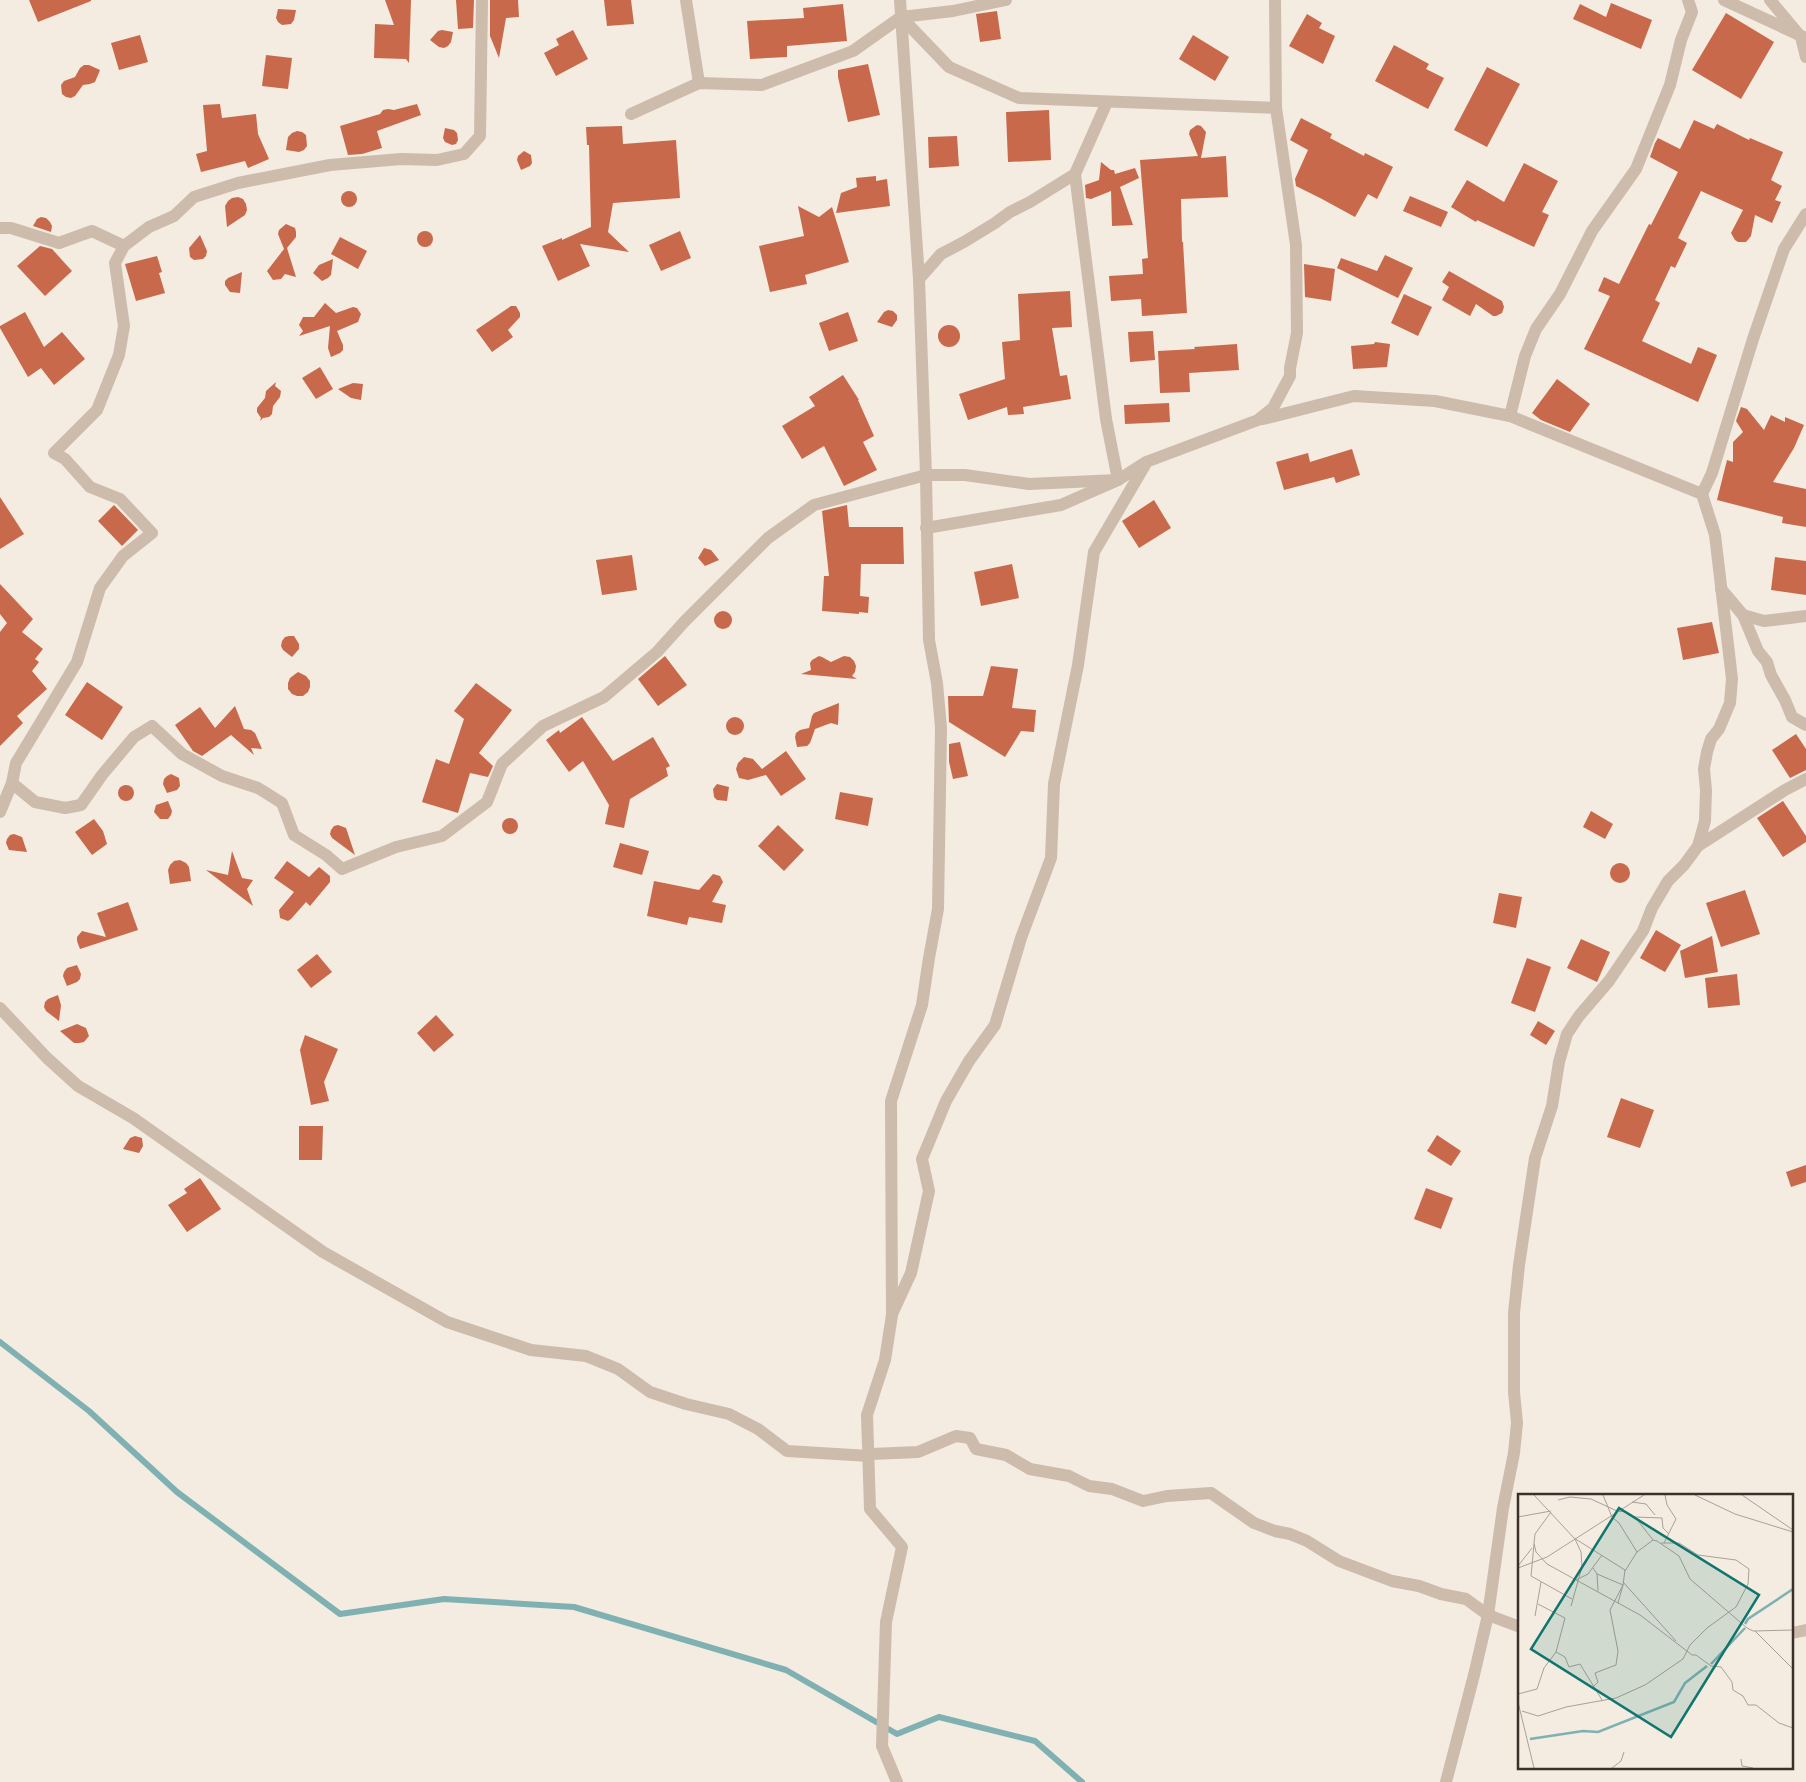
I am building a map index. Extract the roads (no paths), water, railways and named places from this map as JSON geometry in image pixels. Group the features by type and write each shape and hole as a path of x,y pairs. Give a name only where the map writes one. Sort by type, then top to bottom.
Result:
{"street":[{"path":"0,812 12,783 16,764 77,662 100,588 123,556 152,533 120,499 90,487 65,459 54,453 97,410 119,355 124,326 115,264 124,246 149,227 174,216 194,197 238,183 330,164 401,159 437,160 464,154 480,136 482,0"},
{"path":"686,0 700,83"},
{"path":"897,1782 882,1746 886,1622 902,1547 870,1509 868,1416 885,1360 892,1315 891,1101 922,1005 938,909 941,728 937,683 929,640 926,475 919,279 900,0"},
{"path":"631,114 700,83 762,85 853,52 901,17 953,11 1006,0"},
{"path":"1258,420 1273,408 1290,376 1297,333 1296,244 1276,108 1275,0"},
{"path":"1510,416 1525,356 1536,329 1560,294 1592,231 1636,169 1670,85 1681,40 1692,12 1688,0"},
{"path":"1724,0 1804,38"},
{"path":"1770,0 1804,38 1806,57"},
{"path":"901,17 949,67 1019,98 1276,108"},
{"path":"1107,102 1075,174 1106,419 1118,480"},
{"path":"919,279 941,254 972,238 1010,212 1075,174"},
{"path":"1446,1782 1488,1615 1503,1508 1514,1453 1516,1423 1514,1314 1519,1265 1535,1158 1552,1106 1559,1062 1566,1034 1609,981 1643,932 1652,908 1668,881 1684,866 1698,846 1705,820 1706,790 1704,769 1707,752 1711,739 1719,729 1730,704 1732,679 1715,536 1702,494 1712,473 1753,339 1784,249 1806,214"},
{"path":"0,228 11,228 59,244 92,231 124,246"},
{"path":"926,528 1061,505 1118,480 1146,462 1258,420 1354,396 1434,401 1510,416 1702,494"},
{"path":"892,1315 911,1273 929,1191 922,1159 946,1101 968,1061 995,1025 1021,938 1051,858 1054,784 1078,665 1094,552 1146,462"},
{"path":"12,783 35,802 65,808 81,805 102,774 134,737 152,726 182,754 222,776 258,788 282,803 294,835 326,855 342,869 396,847 442,836 486,802 502,764 543,726 604,697 657,652 685,620 768,538 814,505 926,475 965,475 1029,484 1118,480"},
{"path":"1721,589 1743,615 1758,651 1767,662 1771,675 1792,717 1806,725"},
{"path":"1743,615 1764,621 1806,616"},
{"path":"1698,846 1784,790 1806,779"},
{"path":"0,1008 47,1058 78,1086 141,1123 323,1252 447,1322 531,1350 586,1356 618,1369 650,1392 686,1404 729,1414 758,1429 787,1451 869,1456 872,1454 918,1452 956,1436 970,1438 976,1449 1006,1455 1030,1468 1069,1476 1089,1486 1112,1489 1142,1501 1167,1496 1212,1493 1254,1522 1306,1541 1340,1561 1392,1581 1419,1586 1441,1594 1466,1599 1488,1615 1518,1626"}],"waterway":[{"path":"0,1342 89,1411 177,1492 340,1614 444,1599 574,1607 786,1670 897,1734 939,1717 1035,1741 1082,1782"}]}
